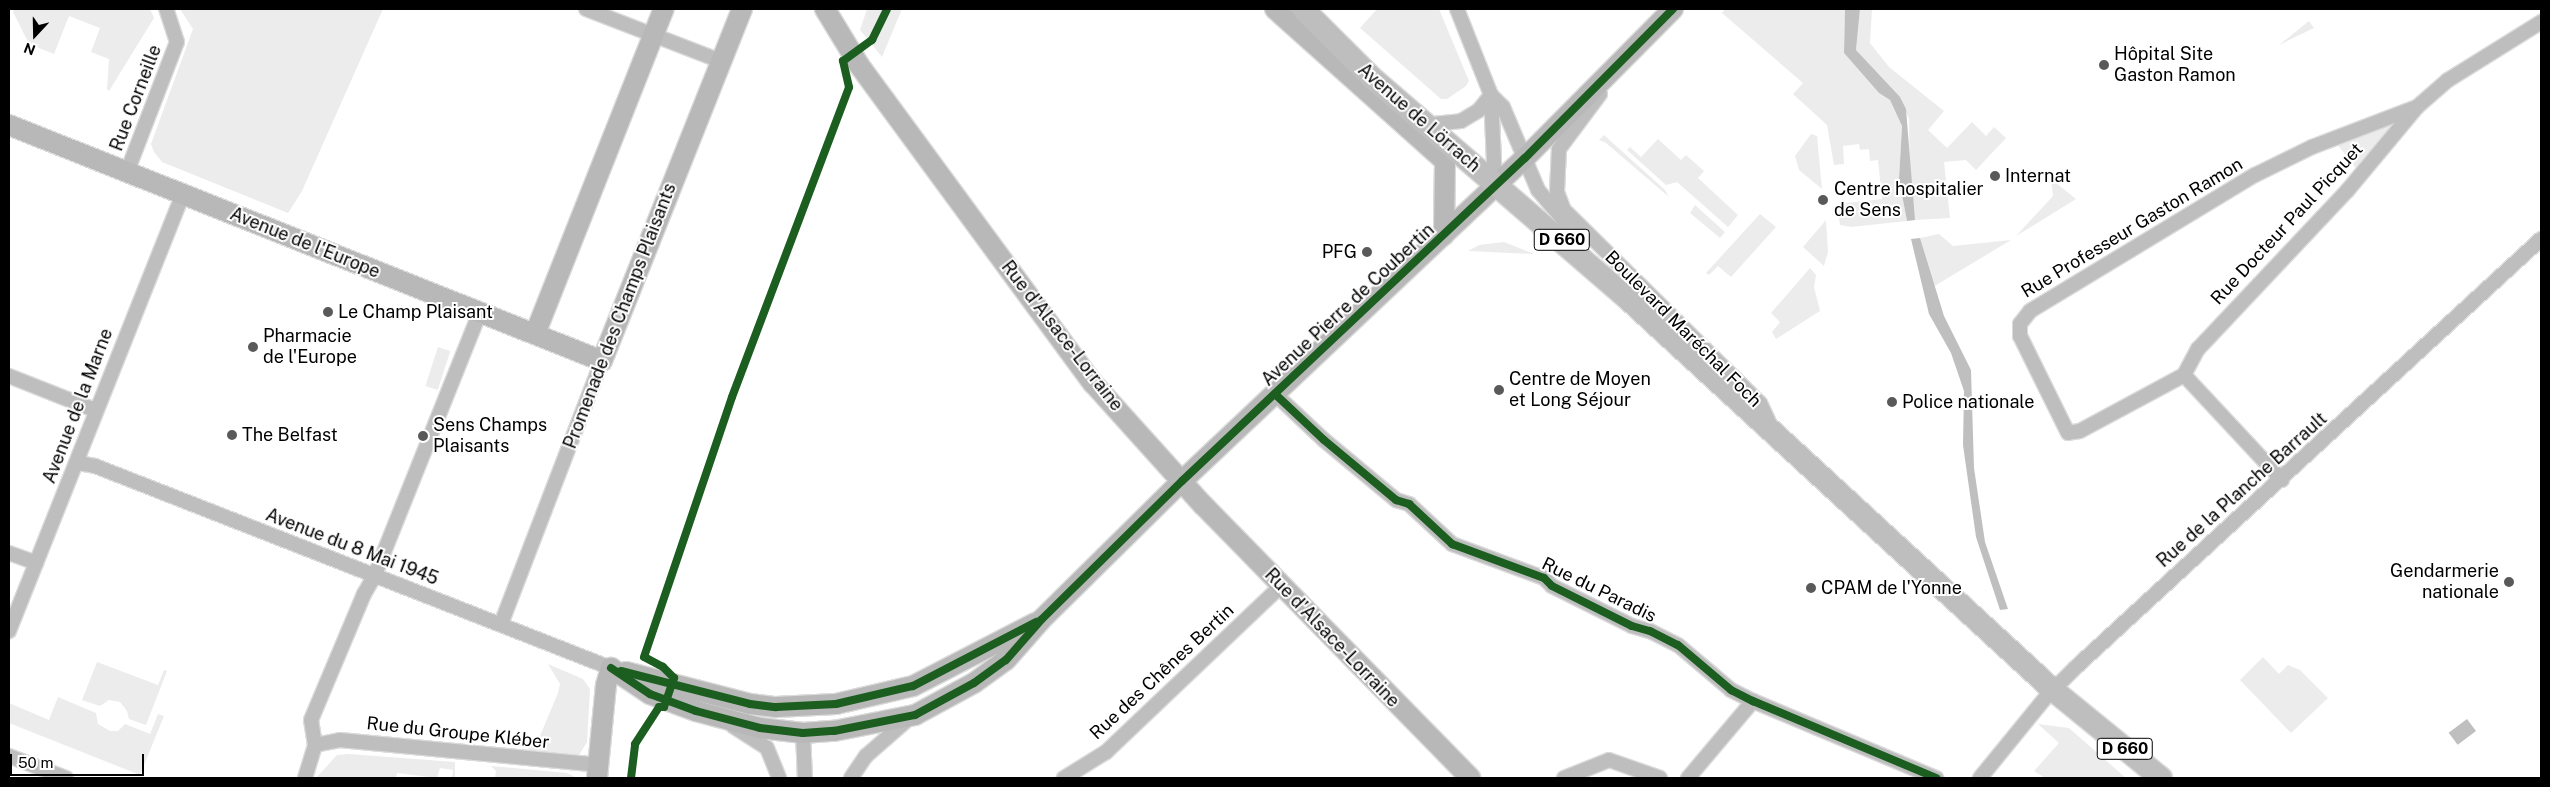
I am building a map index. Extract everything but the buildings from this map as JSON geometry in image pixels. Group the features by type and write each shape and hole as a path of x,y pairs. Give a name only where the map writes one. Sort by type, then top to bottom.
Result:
{"main road":[{"name":"Avenue de Lörrach","path":"1289,9 1343,50"},
{"name":"Avenue de Lörrach","path":"1303,9 1343,50 1424,125 1495,184"},
{"name":"Boulevard Maréchal Foch","path":"1495,184 1627,298 1764,421 1776,437 2053,690 2161,778"},
{"name":"D 660","path":"2112,738 2150,778"}],"street":[{"name":"Rue Corneille","path":"127,172 177,42 166,9"},
{"path":"586,9 720,61"},
{"path":"535,334 664,9"},
{"name":"Rue d'Alsace-Lorraine","path":"811,9 846,46"},
{"name":"Rue d'Alsace-Lorraine","path":"825,9 846,46 1094,383 1280,586 1470,778"},
{"name":"Avenue Pierre de Coubertin","path":"1275,9 1444,160 1444,235"},
{"path":"1457,9 1491,95 1495,184"},
{"name":"Avenue Pierre de Coubertin","path":"611,668 650,694 771,739 803,733 834,731 915,714 966,688 1006,660 1041,620 1182,481 1444,235 1495,184 1526,158 1673,9"},
{"name":"Promenade des Champs Plaisants","path":"501,624 720,61 744,13"},
{"name":"Rue Docteur Paul Picquet","path":"2184,375 2213,331 2347,191 2417,107 2448,80 2541,22"},
{"name":"Avenue Pierre de Coubertin","path":"1556,176 1562,140 1650,33"},
{"path":"1424,125 1461,121 1479,110 1491,95"},
{"name":"Boulevard Maréchal Foch","path":"1491,95 1503,107 1544,200 1614,270 1627,298"},
{"name":"Rue Professeur Gaston Ramon","path":"2184,375 2080,431 2068,433 2020,336 2020,324 2030,311 2255,175 2306,150 2417,107"},
{"name":"Avenue de l'Europe","path":"9,125 602,361"},
{"name":"Boulevard Maréchal Foch","path":"1556,176 1557,192 1564,210 1760,403 1776,437"},
{"name":"Avenue de la Marne","path":"9,631 78,463 95,410 183,194"},
{"name":"Rue de la Planche Barrault","path":"1980,778 2053,690 2541,239"},
{"path":"304,778 315,746 311,720 364,594 374,578 480,312"},
{"path":"2184,375 2282,480"},
{"path":"9,376 95,410"},
{"name":"Rue du Paradis","path":"1275,394 1324,440 1396,500 1409,504 1452,544 1544,578 1552,586 1632,626 1650,631 1678,646 1731,690 1753,701 1936,778"},
{"name":"Avenue du 8 Mai 1945","path":"78,463 95,466 374,578 501,624 611,668"},
{"path":"9,553 36,564"},
{"name":"Rue des Chênes Bertin","path":"1064,778 1106,752 1280,586"},
{"name":"Avenue Pierre de Coubertin","path":"611,668 715,698 788,707 836,704 913,686 1041,620"},
{"path":"598,772 606,685 611,668"},
{"path":"1688,778 1753,701"},
{"path":"788,707 803,733 805,778"},
{"path":"779,778 771,739 788,707"},
{"path":"851,778 866,756 883,738 915,714"},
{"name":"Rue du Groupe Kléber","path":"315,746 340,740 598,772"},
{"path":"9,756 66,778"},
{"path":"1564,778 1609,760 1660,778"}],"shaded area":[{"path":"14,9 150,9 154,18 109,91 107,89 109,59 91,52 100,28 69,16 54,54 29,44 13,12"},
{"path":"180,9 383,9 302,191 288,213 162,162 154,152 151,144 193,29"},
{"path":"867,9 902,9 882,57 860,30"},
{"path":"1377,9 1439,9 1469,81 1466,86 1447,99 1441,99 1360,28"},
{"path":"1725,9 1845,9 1844,53 1879,93 1890,100 1902,126 1899,178 1907,221 1851,227 1840,225 1838,212 1847,203 1882,199 1878,160 1870,161 1869,149 1860,150 1859,144 1843,146 1844,164 1834,165 1827,125 1793,94 1803,83 1722,13"},
{"path":"1845,9 1860,9 1856,50 1900,97 1906,109 1915,220 1907,221 1899,179 1902,126 1890,100 1879,93 1844,53"},
{"path":"1860,9 1872,9 1870,43 1889,67 1944,111 1928,130 1947,148 1972,122 1986,136 1994,127 2006,138 1976,170 1966,160 1944,162 1950,218 1915,220 1910,187 1909,119 1899,97 1856,50"},
{"path":"2309,21 2314,28 2279,45"},
{"path":"2396,122 2358,171 2337,144"},
{"path":"1811,134 1817,136 1822,189 1799,170 1795,156"},
{"path":"1604,135 1665,190 1669,197 1606,143 1599,140"},
{"path":"1658,139 1681,160 1686,155 1704,171 1698,178 1738,215 1728,227 1677,182 1666,185 1627,150 1630,147 1641,157"},
{"path":"2051,179 2076,199 2016,236 2053,196"},
{"path":"1695,205 1725,232 1720,238 1690,213"},
{"path":"1760,214 1776,227 1731,277 1718,266 1709,275 1706,273"},
{"path":"1826,220 1828,252 1824,266 1803,247"},
{"path":"1939,234 1953,246 2011,240 1933,287 1920,238"},
{"path":"1920,238 1944,316 1971,370 1974,468 1985,542 2008,609 2000,610 1976,537 1963,445 1964,391 1951,353 1929,314 1911,239"},
{"path":"1504,242 1534,254 1468,251 1479,245"},
{"path":"1810,268 1816,275 1814,287 1820,311 1776,339 1772,332 1780,322 1771,313"},
{"path":"438,347 450,351 438,390 425,386"},
{"path":"2263,657 2279,674 2288,665 2300,670 2328,698 2291,733 2240,680"},
{"path":"97,662 158,685 164,670 167,671 146,725 129,719 127,711 120,702 109,700 100,706 82,700"},
{"path":"548,664 583,679 590,689 587,742 579,755 522,753 537,743 558,693 560,684"},
{"path":"58,697 96,713 98,724 110,731 118,731 125,724 150,734 158,714 164,716 140,775 9,723 9,703 49,720"},
{"path":"2467,719 2476,731 2458,745 2449,733"},
{"path":"2038,724 2069,728 2126,778 2045,778 2034,771 2059,743"},
{"path":"349,754 455,762 455,778 452,778 453,770 440,768 437,778 397,773 396,778 316,778 337,755"},
{"path":"491,766 567,773 577,778 495,778 496,771"}],"cycle path":[{"path":"631,778 635,744 659,707 664,707 674,678 663,667 644,657 732,397 849,87 843,61 872,40 887,9"},
{"path":"611,668 650,694 696,711 760,728 803,733 834,731 915,715 974,683 1006,660 1041,620 1182,481 1525,158 1673,9"},
{"path":"1275,394 1324,440 1396,500 1409,504 1452,544 1544,578 1552,586 1632,626 1650,631 1678,645 1731,690 1753,701 1936,778"},
{"path":"621,671 750,704 776,707 836,704 913,686 1036,622"}],"place":[{"name":"Hôpital Site Gaston Ramon","path":"2104,65"},
{"name":"Internat","path":"1995,176"},
{"name":"Centre hospitalier de Sens","path":"1823,200"},
{"name":"PFG","path":"1367,252"},
{"name":"Le Champ Plaisant","path":"328,312"},
{"name":"Pharmacie de l'Europe","path":"253,347"},
{"name":"Centre de Moyen et Long Séjour","path":"1499,390"},
{"name":"Police nationale","path":"1892,402"},
{"name":"The Belfast","path":"232,435"},
{"name":"Sens Champs Plaisants","path":"423,436"},
{"name":"Gendarmerie nationale","path":"2509,582"},
{"name":"CPAM de l'Yonne","path":"1811,588"}]}
